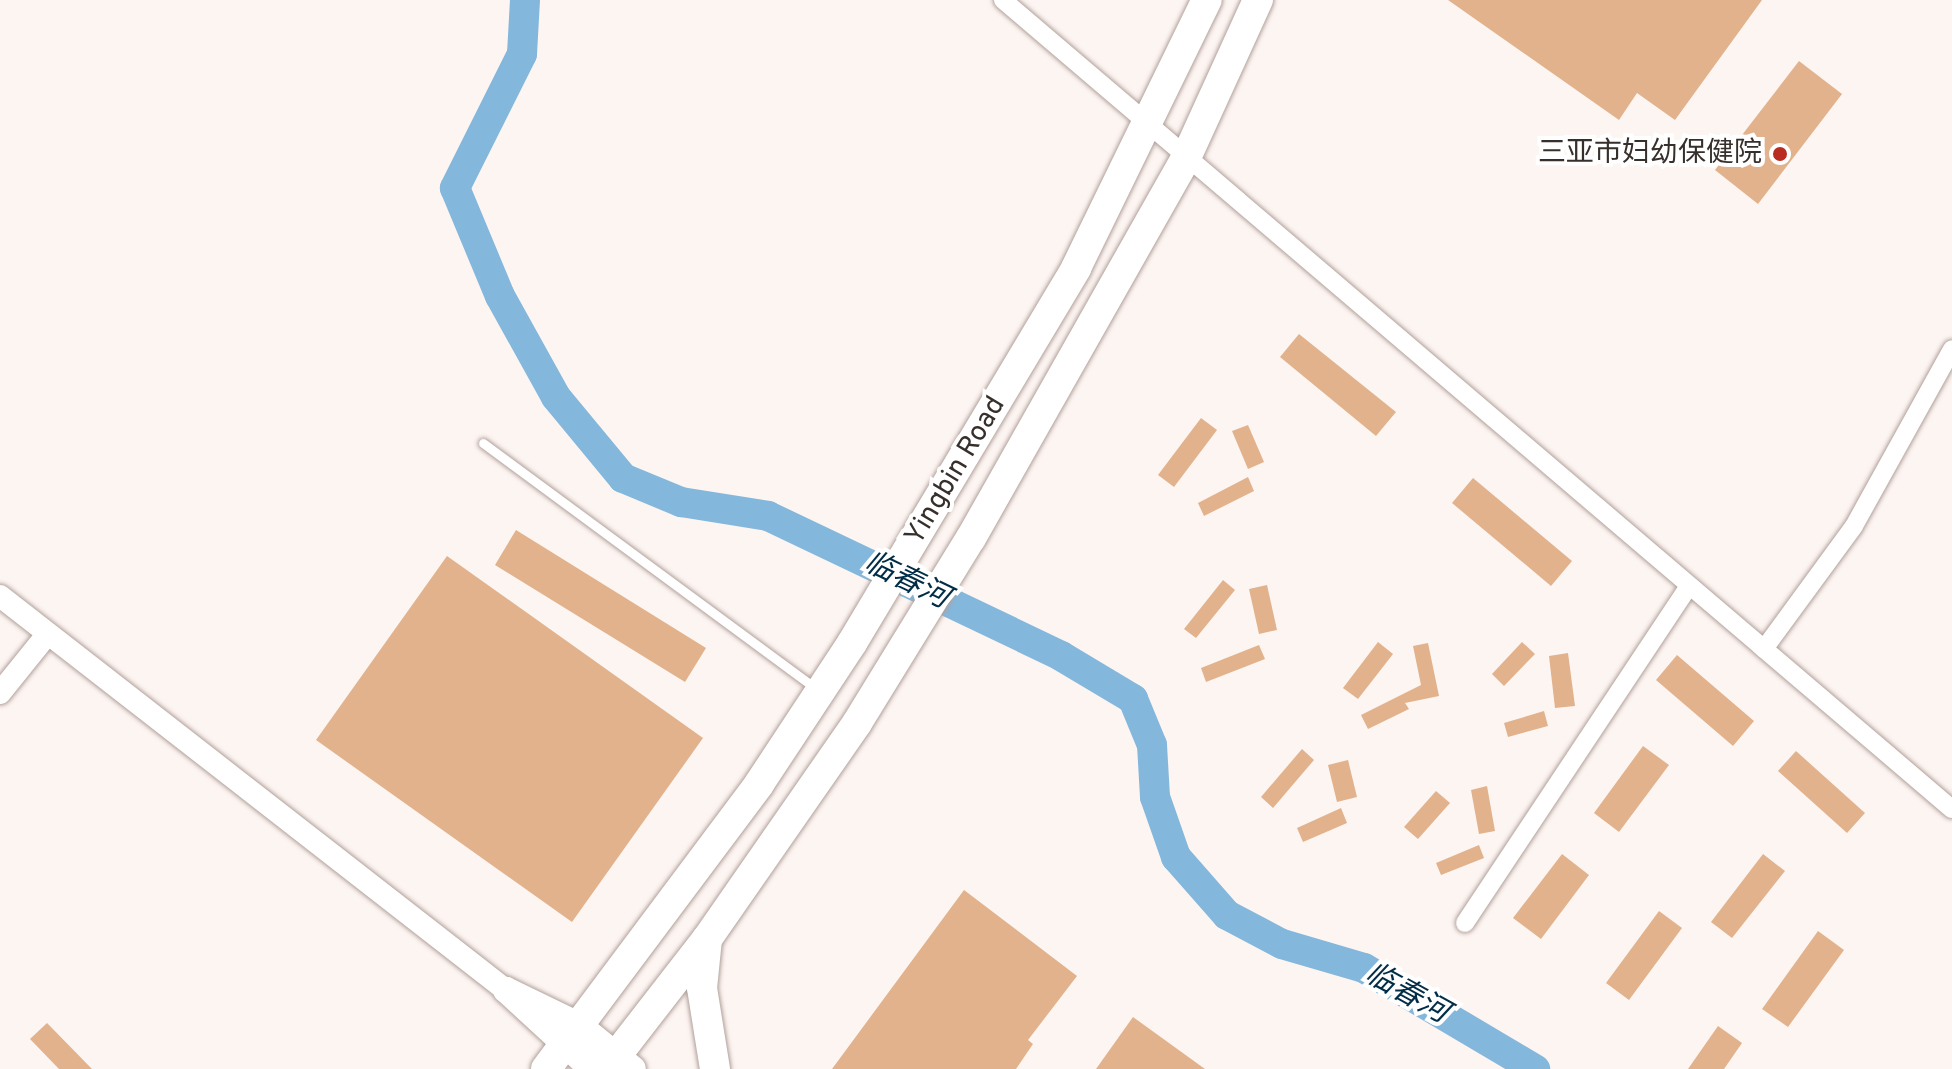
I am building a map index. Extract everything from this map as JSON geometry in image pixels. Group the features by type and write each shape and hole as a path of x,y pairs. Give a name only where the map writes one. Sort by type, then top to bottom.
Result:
{"highway":[{"name":"Yingbin Road","path":"563,1047 751,796 932,514 1076,268 1207,0"},
{"name":"Yingbin Road","path":"707,939 890,670 971,538 1185,160 1258,0"},
{"path":"612,1066 707,939"},
{"path":"707,939 702,988 715,1069"}],"main road":[{"path":"506,990 563,1047 612,1066"}],"street":[{"path":"1003,0 1185,160 1952,809"},
{"path":"1764,649 1803,602 1870,499 1952,349"},
{"path":"1465,923 1689,586"},
{"path":"0,596 46,636 506,990"},
{"path":"0,693 46,636"}],"lane":[{"path":"483,443 820,692"}],"building":[{"path":"1448,0 1762,0 1675,120 1637,93 1619,120"},
{"path":"1799,61 1842,94 1758,204 1715,170"},
{"path":"1299,334 1396,412 1376,436 1280,357"},
{"path":"1201,418 1217,430 1174,487 1158,475"},
{"path":"1248,425 1264,462 1248,469 1232,431"},
{"path":"1248,477 1254,491 1204,516 1198,503"},
{"path":"1473,478 1572,561 1551,586 1452,503"},
{"path":"516,530 706,648 685,682 495,565"},
{"path":"447,556 703,738 572,922 316,740"},
{"path":"1223,580 1235,590 1196,638 1184,629"},
{"path":"1267,585 1277,630 1259,634 1249,589"},
{"path":"1378,642 1393,654 1358,699 1343,688"},
{"path":"1522,642 1535,654 1504,686 1492,674"},
{"path":"1428,643 1439,696 1405,703 1409,709 1368,729 1361,715 1421,685 1413,646"},
{"path":"1259,645 1265,659 1206,682 1201,668"},
{"path":"1568,653 1575,706 1555,708 1549,656"},
{"path":"1677,655 1754,721 1733,746 1656,680"},
{"path":"1544,711 1548,726 1508,737 1504,723"},
{"path":"1643,746 1669,765 1619,832 1594,813"},
{"path":"1302,749 1314,760 1273,808 1261,797"},
{"path":"1796,751 1865,813 1847,833 1778,771"},
{"path":"1348,760 1357,797 1337,802 1328,765"},
{"path":"1487,786 1495,831 1479,834 1471,790"},
{"path":"1436,791 1450,803 1418,839 1404,827"},
{"path":"1341,808 1347,823 1303,842 1297,828"},
{"path":"1479,845 1484,858 1441,875 1436,863"},
{"path":"1562,854 1589,875 1541,939 1513,918"},
{"path":"1763,854 1785,871 1732,938 1711,922"},
{"path":"964,890 1077,976 1028,1040 1033,1044 1016,1069 832,1069"},
{"path":"1659,911 1682,928 1629,1000 1606,983"},
{"path":"1818,931 1844,950 1788,1027 1762,1009"},
{"path":"1133,1017 1205,1069 1096,1069"},
{"path":"47,1023 92,1069 59,1069 30,1039"},
{"path":"1718,1026 1742,1043 1724,1069 1688,1069"}],"waterway":[{"name":"临春河","path":"525,0 522,54 455,188 500,296 556,397 623,478 681,502 768,516 1061,656 1133,699 1152,745 1155,797 1176,857 1227,915 1282,944 1364,968 1535,1069"}],"place":[{"name":"三亚市妇幼保健院","path":"1780,154"}]}
